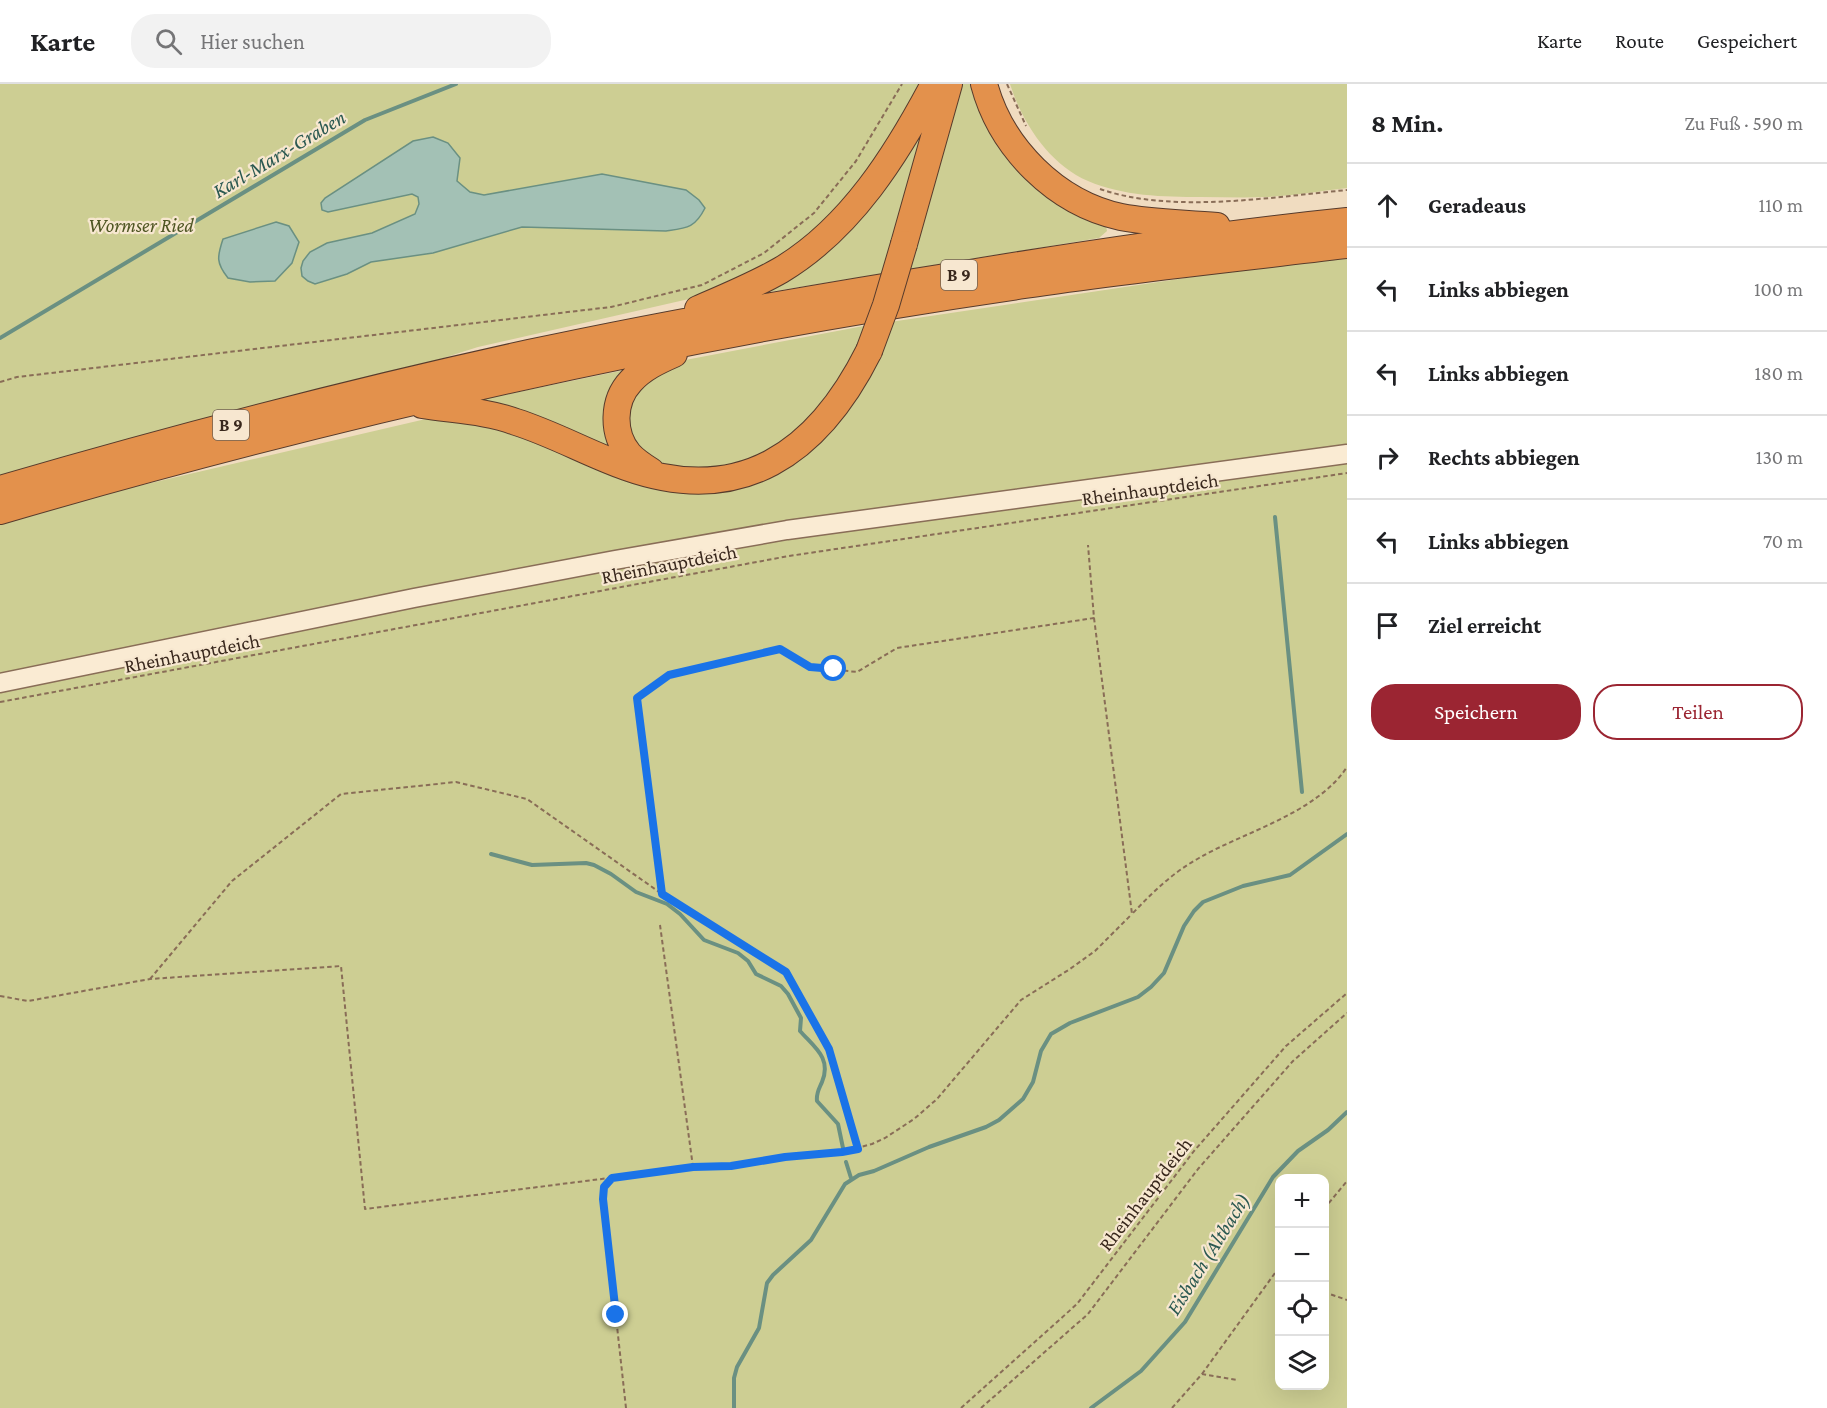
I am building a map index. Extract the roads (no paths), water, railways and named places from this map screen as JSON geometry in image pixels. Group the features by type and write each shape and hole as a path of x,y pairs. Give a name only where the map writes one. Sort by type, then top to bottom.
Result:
{"highway":[{"path":"657,328 768,277 812,248 848,213 877,177 908,132 934,84"},
{"path":"405,403 505,418 545,432 625,467 692,482 719,481 746,475 766,466 799,444 818,424 846,389 868,351 886,305 949,84"},
{"path":"984,84 994,113 1016,149 1044,178 1060,191 1084,205 1120,217 1262,230"},
{"name":"B 9","path":"0,489 162,442 530,353 801,300 1023,264 1262,230 1347,221"},
{"name":"B 9","path":"0,511 141,470 405,403 550,370 711,338 1025,285 1347,245"},
{"path":"659,476 634,459 623,446 617,427 619,402 627,386 642,371 656,362 711,338"}],"lane":[{"path":"0,683 414,598 787,530 1347,454"}],"waterway":[{"name":"Karl-Marx-Graben","path":"0,338 365,120 456,84"},
{"path":"1275,517 1302,792"},
{"name":"Eisbach (Altbach)","path":"734,1408 734,1378 737,1367 759,1328 767,1283 811,1240 845,1184 859,1175 999,1120 1023,1099 1033,1082 1041,1051 1051,1034 1070,1023 1138,997 1151,987 1164,973 1184,926 1203,902 1243,886 1290,875 1347,834"},
{"path":"491,854 532,865 586,863 594,865 636,892 667,904 680,914 704,940 738,953 748,961 756,974 781,986 801,1018 800,1031 816,1048 823,1060 824,1074 817,1093 817,1101 838,1124 843,1148"},
{"name":"Eisbach (Altbach)","path":"1091,1408 1141,1371 1185,1322 1273,1177 1298,1151 1328,1130 1347,1112"},
{"path":"846,1162 851,1178"}],"park label":[{"name":"Wormser Ried","path":"141,225"}]}
